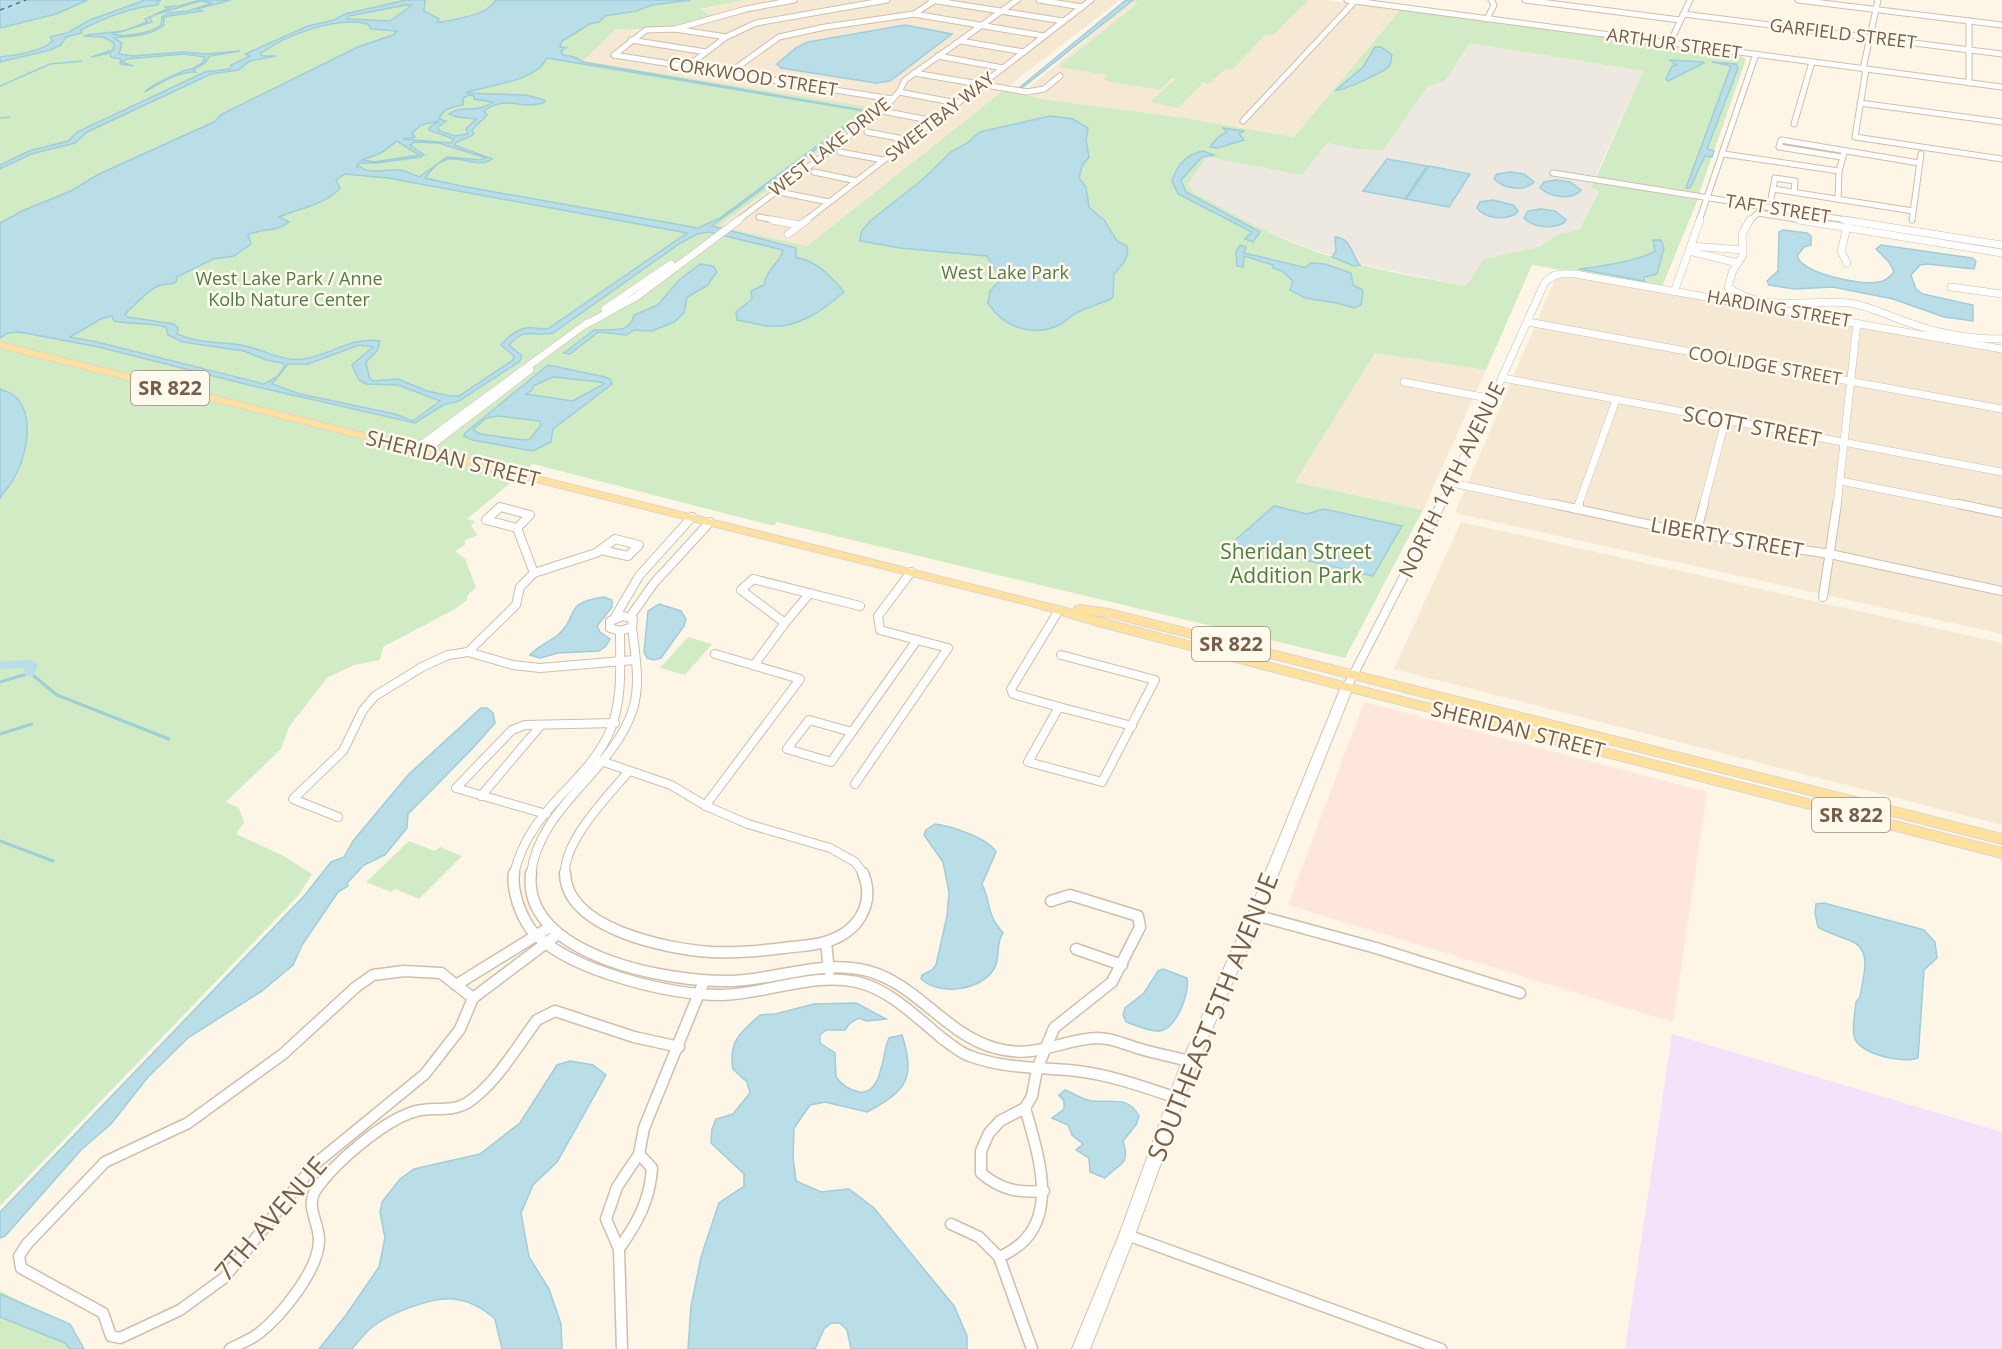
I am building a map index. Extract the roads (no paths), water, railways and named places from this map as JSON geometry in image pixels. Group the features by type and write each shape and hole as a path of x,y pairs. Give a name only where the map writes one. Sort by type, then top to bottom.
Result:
{"main road":[{"name":"SHERIDAN STREET","path":"2,345 1350,681 1705,771 1897,827 1932,831 2002,851"},
{"name":"SHERIDAN STREET","path":"1036,603 1109,613 1558,740 1874,807 2002,838"}],"street":[{"path":"675,29 746,9 794,0"},
{"path":"688,66 726,37 744,27 768,19 887,0"},
{"path":"914,14 932,0 1063,21"},
{"name":"WEST LAKE DRIVE","path":"585,325 636,297 882,111 899,93 905,80 1017,0"},
{"path":"1039,0 1082,7"},
{"name":"SWEETBAY WAY","path":"788,234 1091,0"},
{"name":"ARTHUR STREET","path":"1347,0 2002,87"},
{"path":"1487,19 1494,5 1491,0"},
{"path":"1528,0 1680,20"},
{"path":"1604,10 1610,0"},
{"path":"1670,43 1690,0"},
{"path":"1798,0 2002,25"},
{"path":"1878,0 1869,37 1855,137 2002,159"},
{"path":"1243,121 1355,1"},
{"path":"729,72 778,37 825,27 914,14 1044,36"},
{"name":"GARFIELD STREET","path":"1683,14 2002,54"},
{"path":"1969,21 1969,83"},
{"path":"631,40 646,30 675,29 726,37"},
{"path":"631,40 706,52"},
{"name":"CORKWOOD STREET","path":"631,40 614,55 892,99"},
{"path":"960,41 1024,52"},
{"path":"1674,292 1724,154 1756,54"},
{"path":"938,56 1003,68"},
{"path":"1794,124 1812,62"},
{"path":"914,73 1028,92 1038,91 1060,76"},
{"path":"899,93 957,103"},
{"path":"1860,103 2002,122"},
{"path":"882,111 934,121"},
{"path":"867,132 909,140"},
{"path":"1780,143 1843,155 1919,163"},
{"path":"840,152 883,160"},
{"path":"1724,154 1839,171"},
{"path":"1912,220 1921,154"},
{"path":"1838,199 1839,171 1843,155"},
{"path":"814,172 857,181"},
{"name":"TAFT STREET","path":"1553,173 2002,245"},
{"path":"1771,199 1775,178 1796,181 1794,192"},
{"path":"1773,189 1913,211"},
{"path":"784,193 829,202"},
{"path":"2002,253 1758,213 1750,220 1742,234 1743,250 1728,287 1733,293 1796,304 1852,304 1909,324 2002,339"},
{"path":"759,217 799,225"},
{"path":"1846,263 1842,251 1847,227"},
{"path":"1690,248 1743,250"},
{"path":"1690,248 1738,263"},
{"name":"WEST LAKE DRIVE","path":"419,450 508,387 625,294 697,249"},
{"path":"1721,258 1724,254 1722,250"},
{"name":"HARDING STREET","path":"1555,275 1575,274 2002,349"},
{"name":"NORTH 14TH AVENUE","path":"1350,681 1452,483 1503,378 1546,280 1555,275"},
{"path":"1951,287 2002,294"},
{"path":"625,294 636,297"},
{"name":"COOLIDGE STREET","path":"1528,322 2002,409"},
{"path":"1823,597 1841,481 1857,323"},
{"name":"SCOTT STREET","path":"1503,378 1725,422 2002,472"},
{"path":"1404,382 1493,399"},
{"path":"1577,509 1616,400"},
{"path":"1696,534 1725,422"},
{"path":"1841,481 2002,513"},
{"name":"LIBERTY STREET","path":"1452,483 1696,534 1830,554 2002,591"},
{"path":"500,507 530,515 517,528 507,525 486,520 500,507"},
{"path":"692,517 626,594 615,617 610,621 609,626 612,630 620,631 631,622 654,583 710,522"},
{"path":"517,528 534,573"},
{"path":"468,652 516,605 520,586 534,573 601,549"},
{"path":"855,784 948,648 880,630 878,616 909,572"},
{"path":"785,624 741,590 753,579 860,606"},
{"path":"753,665 810,593"},
{"path":"1059,610 1011,689 1013,694 1132,726"},
{"path":"615,617 631,622"},
{"path":"631,622 635,690 628,723 620,739 603,762 556,817 537,847 531,864 530,881 533,899 554,931 587,951 645,970 704,981 736,981 829,968 863,969 884,975 918,997 945,1023 970,1039 1010,1052 1045,1050 1071,1042 1105,1039 1190,1061"},
{"path":"620,631 621,691 608,735 592,758 543,813 525,839 513,877 514,893 535,936 587,964 652,986 699,994 747,993 830,980 857,982 880,990 964,1054 1002,1066 1092,1072 1176,1098"},
{"path":"852,732 809,720 787,749 831,762 917,640"},
{"path":"338,817 292,799 343,751 363,710 375,696 423,667 448,656 468,652 513,665 540,668 634,660"},
{"path":"705,806 800,679 715,654"},
{"path":"1059,707 1028,762 1102,782 1155,680 1061,655"},
{"name":"SOUTHEAST 5TH AVENUE","path":"1081,1349 1127,1235 1190,1061 1255,915 1350,681"},
{"path":"621,691 635,690"},
{"path":"556,817 456,788 512,730 525,725 628,723"},
{"path":"481,796 541,725"},
{"path":"592,758 670,785 705,806 750,824 834,849 856,863 867,880 869,901 854,926 826,942 752,952 699,951 666,945 618,930 591,917 575,900 565,883 563,867 571,846 629,771"},
{"path":"1044,1191 1022,1193 996,1186 981,1173 981,1151 989,1133 1000,1120 1025,1108 1032,1096 1037,1069 1054,1028 1112,982 1140,927 1138,916 1070,895 1052,901"},
{"path":"1255,915 1376,948 1520,993"},
{"path":"554,931 546,943 472,998 456,985 535,936 554,931"},
{"path":"826,942 830,980"},
{"path":"1076,950 1122,965"},
{"path":"489,965 501,977"},
{"name":"7TH AVENUE","path":"456,985 441,973 404,971 373,975 356,987 283,1054 188,1123 105,1162 27,1244 19,1256 21,1268 103,1313 111,1336 120,1338 180,1310 224,1278 315,1164 425,1074 460,1029 472,998"},
{"path":"622,1349 619,1249 606,1219 617,1187 639,1154 644,1128 704,981"},
{"path":"231,1349 257,1335 279,1314 310,1269 320,1240 309,1209 315,1190 334,1168 399,1118 415,1111 464,1105 480,1093 537,1020 545,1014 555,1011 634,1037 679,1047"},
{"path":"999,1257 1020,1247 1039,1219 1044,1191 1040,1162 1025,1108"},
{"path":"619,1249 645,1211 651,1192 652,1168 639,1154"},
{"path":"951,1224 979,1237 999,1257 1032,1349"},
{"path":"1127,1235 1441,1349"}],"water":[{"path":"0,0 88,0 56,14 0,28"},
{"path":"145,0 161,0 157,2 158,5 99,21 81,30 82,33 66,37 61,45 50,50 0,62 0,57 42,48 53,41 50,37 67,33 90,20"},
{"path":"200,0 231,0 197,9 202,11 168,16 164,18 164,25 147,33 114,38 122,43 119,54 133,56 240,51 210,56 205,63 193,70 196,72 189,72 163,81 145,92 167,78 192,69 202,63 205,57 184,54 127,59 122,62 133,66 120,64 121,59 111,57 110,53 91,57 113,50 114,43 103,37 85,36 87,35 122,31 113,34 131,35 144,32 161,25 162,17 168,13 188,11 212,3 200,1 154,15 150,18 152,22 129,29 147,22 145,19 169,8 164,7 179,6"},
{"path":"406,0 425,0 424,11 439,19 437,22 442,22 479,13 486,10 496,0 691,0 652,5 636,11 605,16 599,22 590,24 562,41 560,47 566,48 561,51 563,55 583,62 868,111 712,226 796,248 796,257 811,262 823,270 844,292 819,311 791,324 770,326 737,320 736,312 752,299 751,291 764,285 765,279 783,250 709,232 697,234 679,244 553,333 530,333 515,339 509,345 522,356 520,361 459,401 443,405 415,423 253,386 99,347 19,332 8,333 0,338 0,223 24,210 71,191 99,174 214,122 222,114 358,47 393,35 397,31 371,29 368,24 355,22 311,29 283,40 260,54 276,56 250,61 238,70 211,74 87,132 75,143 31,154 0,169 0,165 29,151 68,141 77,132 205,72 230,69 231,65 250,56 245,54 308,26 334,20 345,14","holes":["412,5 390,21 347,19 349,16","547,58 864,111 720,218 698,228 425,178 438,164 448,159 476,163 492,159 454,145 474,134 472,130 487,115 484,111 493,106 500,103 536,105 545,102 526,95 466,93 511,82 533,73","469,95 474,96 474,99 493,102 481,108 459,110 449,114 476,119 466,129 468,134 455,136 439,131 438,127 446,121 439,119 443,112 463,105 463,98","439,121 429,130 454,139 451,143 403,139 415,137 412,133 421,125","397,141 419,155 374,162 362,160 381,153","415,142 439,143 486,158 480,160 447,157 419,177 399,170 369,171 357,167 358,163 377,163 424,155 410,145","345,174 388,178 687,233 549,328 525,328 511,335 501,345 514,356 513,360 459,396 427,391 398,379 373,381 369,377 366,362 377,351 380,341 360,341 314,357 288,359 241,345 192,339 177,334 178,328 174,324 128,317 125,314 156,287 174,283 177,277 213,259 234,256 251,244 248,235 285,225 289,222 279,217 320,202 340,188 336,180","112,316 114,321 166,327 168,335 183,342 244,351 285,366 277,377 264,384 70,337 101,319","359,345 373,347 352,365 359,380 366,384 398,385 440,401 413,421 395,414 300,394 272,384 288,364 308,364"]},
{"path":"1126,0 1133,0 1022,88 1019,88"},
{"path":"905,25 952,34 890,81 876,83 781,68 777,64 796,48 808,42"},
{"path":"1375,47 1381,47 1392,55 1390,65 1364,80 1336,90 1363,67"},
{"path":"1670,60 1704,63 1668,81 1666,79 1672,66 1676,65"},
{"path":"1712,62 1736,64 1738,68 1707,149 1714,151 1712,157 1705,156 1690,188 1686,188 1731,66"},
{"path":"1050,116 1073,119 1088,128 1086,140 1089,157 1082,166 1079,178 1086,187 1089,207 1104,220 1117,241 1127,246 1128,250 1124,262 1114,274 1111,299 1076,313 1051,328 1030,330 1020,328 1002,319 988,303 990,291 1001,279 987,256 900,248 860,241 861,232 870,221 922,180 951,152 980,132"},
{"path":"1223,128 1244,131 1239,134 1244,140 1217,148 1210,147 1218,137 1227,132"},
{"path":"1203,151 1214,155 1202,157 1181,180 1186,192 1260,232 1253,242 1245,239 1252,232 1178,194 1172,181 1177,170 1187,158"},
{"path":"1387,159 1427,166 1405,199 1363,191"},
{"path":"1429,166 1470,174 1449,207 1406,199"},
{"path":"1510,172 1524,174 1534,182 1525,187 1514,188 1494,179 1497,174"},
{"path":"1556,180 1570,182 1581,190 1567,197 1549,194 1540,188 1544,182"},
{"path":"1493,200 1513,205 1518,211 1511,216 1500,218 1485,214 1477,208 1480,202"},
{"path":"1541,209 1555,211 1566,220 1559,225 1548,227 1533,224 1524,218 1528,211"},
{"path":"1783,230 1807,233 1811,236 1811,245 1804,247 1797,256 1810,268 1834,277 1860,282 1871,283 1886,280 1894,272 1889,262 1876,249 1881,245 1972,258 1976,261 1974,269 1927,264 1920,265 1911,275 1916,289 1923,294 1973,305 1973,321 1944,317 1893,299 1833,287 1795,289 1769,285 1767,281 1778,271 1779,232"},
{"path":"1335,237 1341,238 1348,244 1360,265 1354,266 1332,257 1336,251"},
{"path":"1653,240 1661,240 1664,248 1657,274 1644,277 1644,281 1579,269 1618,263 1648,255 1655,251"},
{"path":"1240,245 1246,247 1244,253 1303,267 1307,267 1310,263 1325,264 1351,273 1353,285 1363,290 1361,305 1354,308 1305,298 1290,290 1293,281 1282,271 1273,268 1273,265 1244,256 1243,267 1237,266 1236,252"},
{"path":"700,264 713,266 717,272 707,286 687,297 684,313 674,322 652,331 634,330 627,335 598,332 570,354 564,353 594,330 618,330 628,326 634,315 658,305 678,281"},
{"path":"548,365 605,377 610,379 612,384 553,429 551,442 533,451 472,440 464,436","holes":["553,377 601,382 604,384 573,401 526,394 532,390 533,386","498,416 540,421 541,425 530,439 523,440 480,434 473,430 486,418"]},
{"path":"0,389 17,398 23,407 27,429 21,464 0,499"},
{"path":"1274,506 1307,514 1324,509 1402,526 1373,576 1232,543"},
{"path":"604,597 612,600 612,607 597,626 600,632 610,639 606,646 599,651 558,653 540,658 530,655 565,628 577,606"},
{"path":"659,604 681,611 686,619 684,626 661,658 654,660 647,658 644,652 648,611"},
{"path":"481,708 487,708 493,713 495,723 408,814 407,828 385,855 364,865 347,883 348,886 338,892 302,945 293,965 262,991 189,1037 148,1077 111,1124 81,1150 5,1236 0,1238 0,1212 305,895 331,862 344,857 353,841 408,775"},
{"path":"935,824 959,830 977,838 996,852 982,884 991,914 1003,933 999,942 996,964 988,976 959,989 938,988 921,979 922,975 936,965 947,916 949,892 943,862 924,835 926,830"},
{"path":"1824,903 1924,930 1935,942 1937,958 1924,970 1918,1058 1902,1060 1882,1056 1864,1048 1857,1042 1853,1023 1856,1002 1860,997 1864,956 1857,944 1818,927 1816,904"},
{"path":"1163,969 1187,978 1184,1000 1177,1017 1160,1031 1126,1022 1123,1015 1125,1008 1144,993 1158,971"},
{"path":"856,1003 886,1019 866,1021 859,1018 850,1023 845,1030 826,1030 820,1035 820,1043 835,1053 836,1077 849,1089 860,1092 868,1091 873,1087 881,1071 889,1038 902,1035 908,1063 904,1082 891,1097 867,1112 825,1102 810,1105 794,1128 793,1157 796,1181 821,1192 849,1189 874,1208 954,1306 967,1336 967,1349 851,1349 847,1330 840,1323 831,1323 824,1329 815,1349 688,1349 691,1306 701,1257 719,1203 744,1186 744,1174 711,1143 712,1129 716,1119 733,1114 750,1093 747,1082 733,1069 734,1044 742,1032 760,1015 775,1014 814,1004"},
{"path":"570,1061 593,1065 606,1075 557,1162 533,1185 521,1213 529,1257 549,1289 561,1324 562,1349 502,1349 495,1319 471,1304 460,1300 445,1299 423,1303 388,1317 363,1335 352,1349 319,1349 379,1267 385,1238 380,1212 382,1202 400,1179 414,1169 480,1154 520,1123 557,1065"},
{"path":"1065,1090 1089,1100 1118,1101 1130,1105 1139,1116 1136,1125 1123,1141 1125,1160 1105,1178 1090,1172 1089,1158 1076,1150 1083,1144 1072,1135 1068,1125 1052,1118 1064,1109 1064,1101 1059,1095"},
{"path":"0,1294 70,1324 84,1349 70,1349 65,1343 0,1317"}],"waterway":[{"path":"0,86 50,64 82,61"},
{"path":"0,118 10,117"},
{"path":"0,665 32,664 30,673"},
{"path":"0,682 30,673 57,695 169,739"},
{"path":"0,734 32,724"},
{"path":"0,841 53,861"}],"park label":[{"name":"West Lake Park","path":"1005,273"},
{"name":"West Lake Park / Anne Kolb Nature Center","path":"289,289"},
{"name":"Sheridan Street Addition Park","path":"1296,564"}]}
